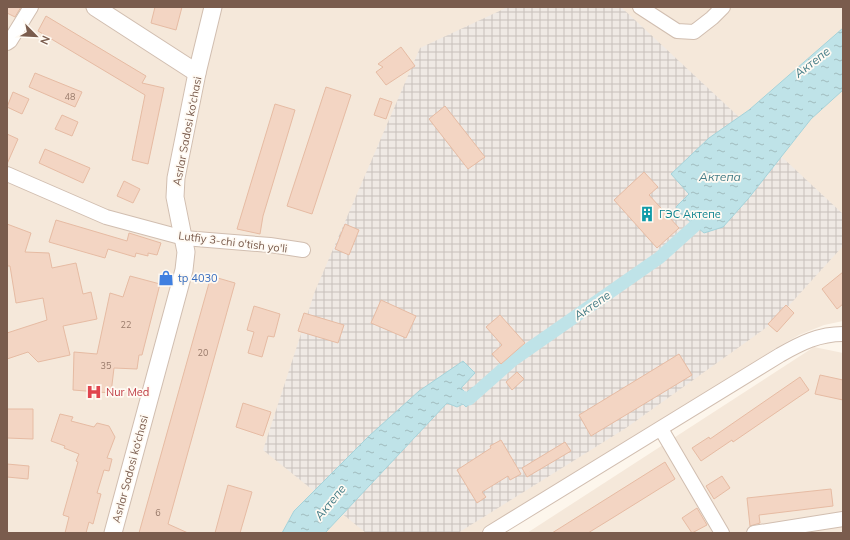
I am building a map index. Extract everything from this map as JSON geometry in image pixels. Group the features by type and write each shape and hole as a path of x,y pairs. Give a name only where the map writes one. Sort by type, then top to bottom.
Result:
{"street":[{"path":"7,43 10,41 31,7"},
{"path":"95,7 197,73"},
{"name":"Asrlar Sadosi ko‘chasi","path":"113,533 184,270 186,252 178,214 175,188 183,138 213,7"},
{"path":"640,7 677,31 694,32 723,7"},
{"name":"Lutfiy 3-chi o'tish yo'li","path":"7,174 106,217 184,238 270,245 303,250"},
{"path":"490,533 803,342 828,334 843,334"},
{"path":"661,429 722,533"},
{"path":"754,533 843,519"}],"shaded area":[{"path":"7,7 843,7 843,321 824,325 799,335 774,349 661,429 488,533 7,533"},
{"path":"508,7 621,7 843,214 843,246 774,322 626,428 458,533 366,533 263,450 315,291 420,48"},
{"path":"814,347 843,353 843,533 527,533"}],"water":[{"name":"Актепа","path":"843,28 843,90 811,119 748,199 723,227 704,233 680,213 676,207 689,194 671,174 709,138 749,110"},
{"path":"463,361 475,373 461,388 466,393 473,387 479,396 466,407 463,404 457,407 447,403 325,533 282,533 294,511 369,436 419,391"}],"building":[{"path":"7,7 21,7 15,17 7,13"},
{"path":"155,7 182,7 176,30 151,23"},
{"path":"46,16 146,76 142,83 164,88 148,164 132,160 145,95 38,31"},
{"path":"401,47 415,66 386,85 376,72 383,67 378,64"},
{"path":"35,73 82,92 75,107 29,87"},
{"path":"326,87 351,95 312,214 287,206"},
{"path":"13,92 29,99 22,114 7,107"},
{"path":"380,98 392,102 386,119 374,115"},
{"path":"275,104 295,110 263,216 260,234 237,229"},
{"path":"445,106 485,157 468,169 429,119"},
{"path":"62,115 78,122 72,136 55,129"},
{"path":"7,134 18,139 7,164"},
{"path":"45,149 90,168 83,183 39,163"},
{"name":"ГЭС Актепe","path":"644,172 658,187 649,195 679,228 657,248 614,200"},
{"path":"124,181 140,189 133,203 117,196"},
{"path":"56,220 127,241 129,233 161,243 157,255 148,253 148,256 136,253 135,257 108,249 105,258 49,242"},
{"path":"7,224 31,233 25,252 49,253 52,268 76,263 83,294 91,292 97,319 63,326 70,355 38,362 28,352 7,359 7,333 47,320 43,298 16,303 10,266 7,266"},
{"path":"345,224 359,230 349,255 335,249"},
{"path":"843,272 843,304 837,309 822,289"},
{"path":"130,276 160,284 142,355 139,355 137,369 114,368 111,393 73,390 74,352 97,354 110,293 123,297"},
{"path":"211,276 235,283 168,524 188,533 139,533"},
{"path":"381,300 416,316 406,338 371,323"},
{"path":"786,305 794,313 777,332 768,324"},
{"path":"254,306 280,314 274,337 268,336 262,357 248,353 254,332 247,330"},
{"path":"304,313 344,325 338,343 298,331"},
{"path":"500,315 525,343 501,364 492,354 502,345 486,327"},
{"path":"679,354 692,375 591,436 579,415"},
{"path":"517,372 524,379 512,390 506,382"},
{"path":"820,375 843,380 843,400 815,394"},
{"path":"800,377 809,390 733,442 732,440 701,461 692,448 709,437 710,439"},
{"path":"243,403 271,412 263,436 236,427"},
{"path":"7,409 33,409 33,439 7,438"},
{"path":"60,414 73,417 71,421 94,427 97,423 109,426 115,437 107,458 112,459 109,471 104,470 97,493 101,494 93,524 89,522 86,533 65,533 69,517 63,515 79,454 64,448 65,446 51,441"},
{"path":"501,440 521,474 510,480 508,476 482,492 486,497 477,503 457,470 491,448 490,446"},
{"path":"565,442 571,451 527,477 522,468"},
{"path":"665,462 675,479 588,533 552,533"},
{"path":"7,464 29,466 28,479 7,477"},
{"path":"722,476 730,488 714,499 706,486"},
{"path":"228,485 252,492 240,533 215,533"},
{"path":"831,489 833,506 759,515 760,523 750,526 747,498"},
{"path":"697,508 707,525 692,533 682,518"}],"waterway":[{"name":"Актепе","path":"462,397 469,399 513,360 659,258 708,214"}],"place":[{"name":"ГЭС Актепe","path":"647,214"},
{"name":"tp 4030","path":"166,278"},
{"name":"Nur Med","path":"94,392"}]}
